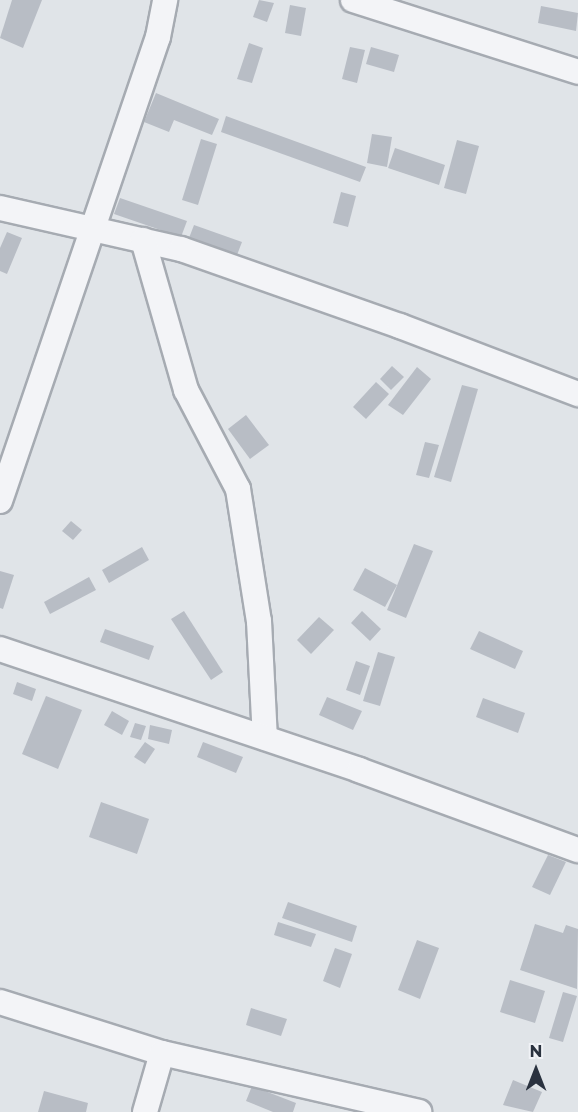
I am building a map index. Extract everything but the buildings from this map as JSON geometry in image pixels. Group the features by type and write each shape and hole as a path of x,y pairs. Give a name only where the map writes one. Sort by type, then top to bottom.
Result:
{"street":[{"path":"0,501 95,228 142,75 158,37 165,0"},
{"path":"353,0 578,72"},
{"path":"0,208 181,249 400,326 578,394"},
{"path":"142,240 186,390 238,489 259,621 266,738"},
{"path":"0,649 266,738 578,850"},
{"path":"0,1002 162,1053 419,1112"},
{"path":"145,1112 162,1053"}]}
